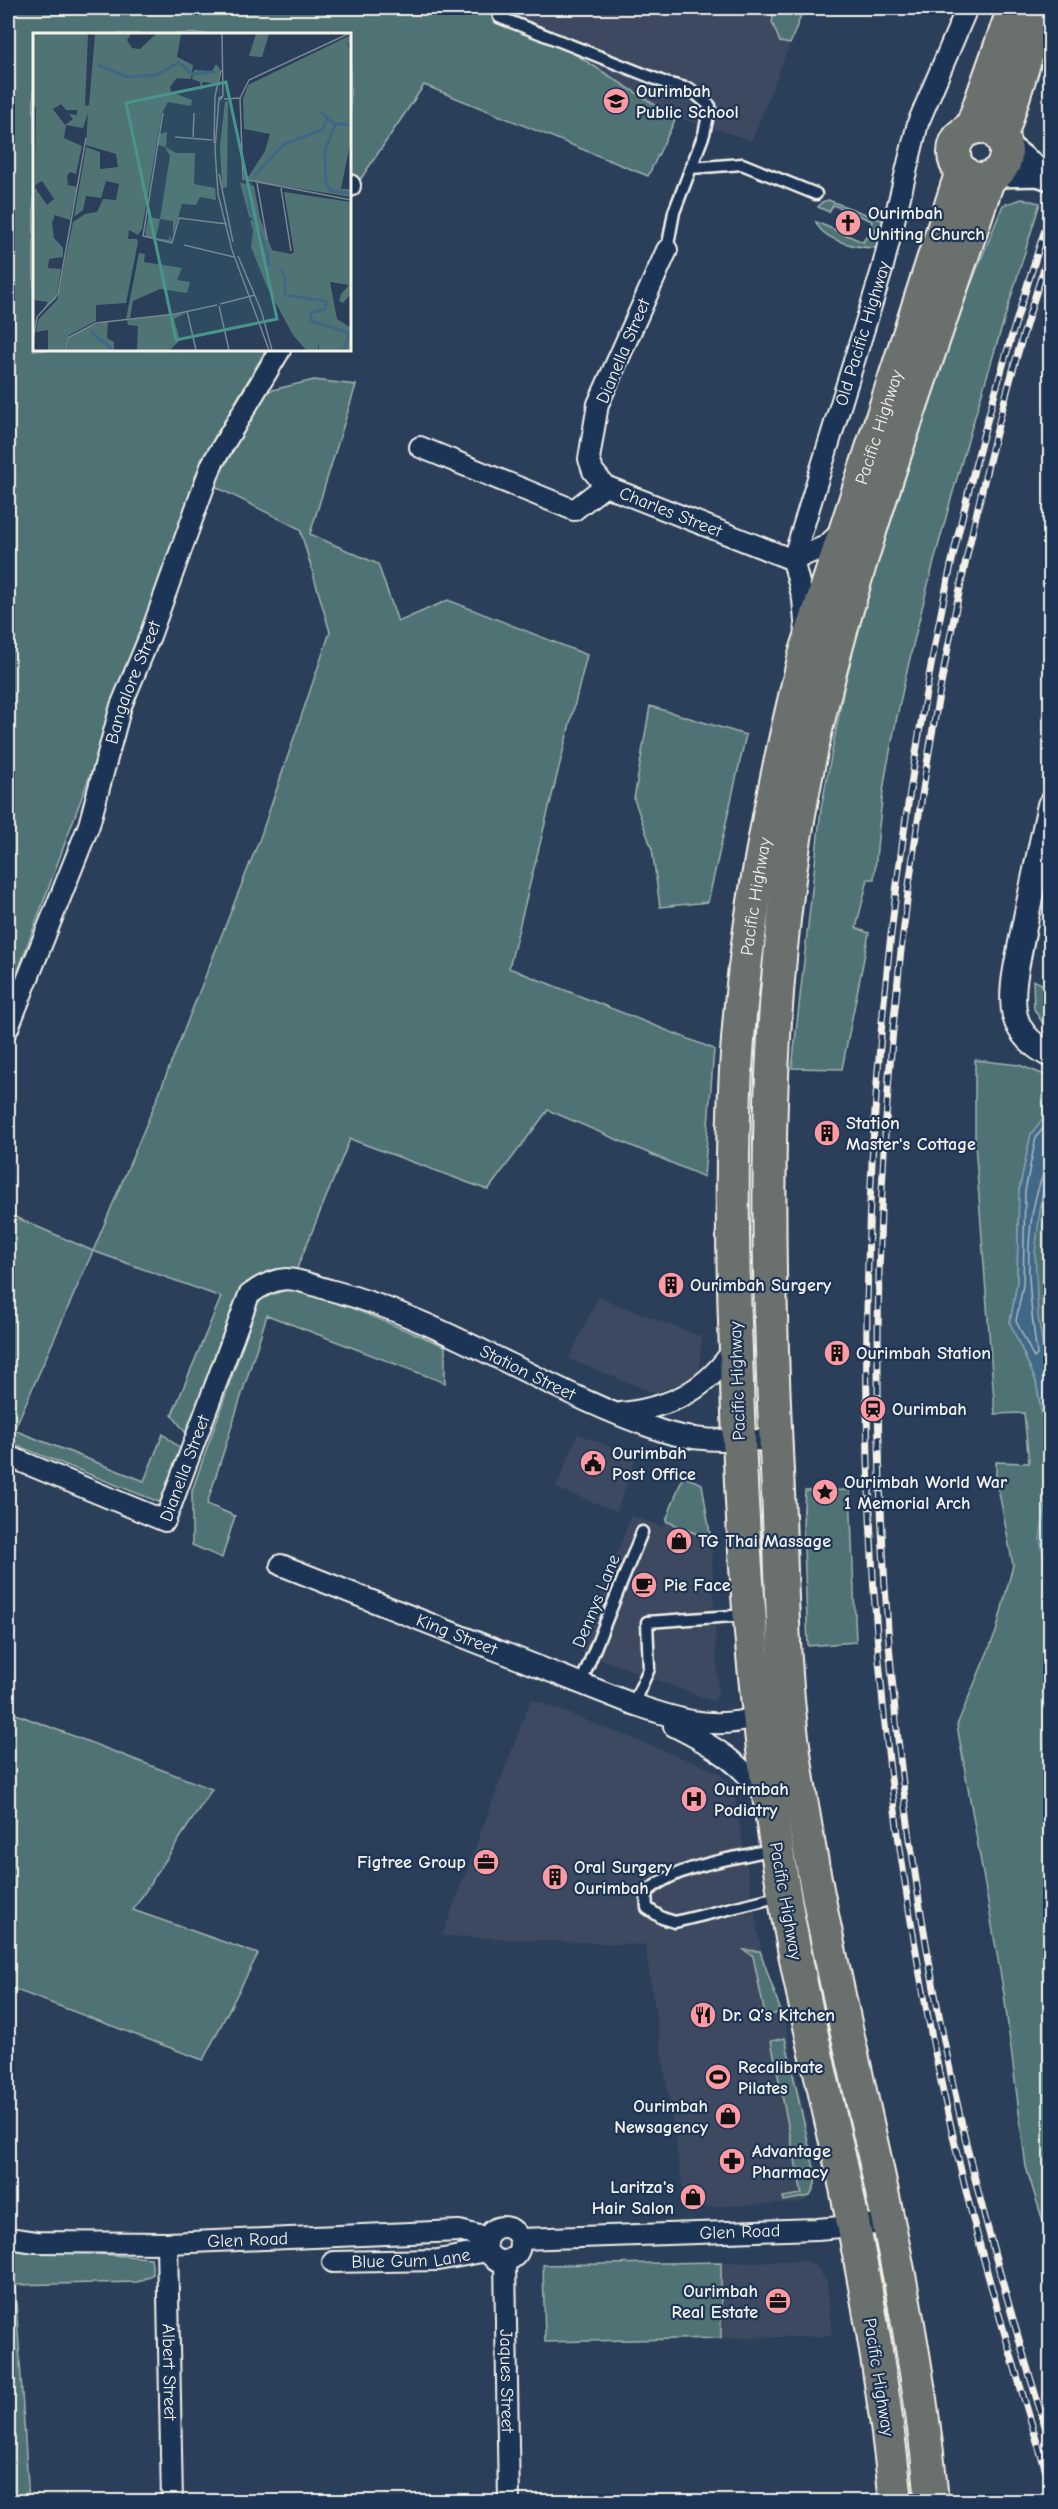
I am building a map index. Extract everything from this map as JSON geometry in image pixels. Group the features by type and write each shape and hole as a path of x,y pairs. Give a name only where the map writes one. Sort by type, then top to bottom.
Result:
{"main road":[{"path":"1014,8 971,129 958,139 955,147 957,164 991,161 1044,174"},
{"name":"Pacific Highway","path":"932,2502 917,2382 888,2223 805,1825 794,1747 783,1630 775,1440 770,1190 778,964 800,811 824,694 861,561 1041,8"},
{"path":"971,129 988,128 991,161"},
{"name":"Pacific Highway","path":"896,2502 878,2356 808,2027 776,1849 758,1717 738,1440 735,1347 734,1122 740,1015 766,828 805,656 847,525 991,161"}],"street":[{"name":"Old Pacific Highway","path":"793,560 882,270 918,123 967,8"},
{"name":"Dianella Street","path":"605,486 593,471 589,459 598,404 667,250"},
{"name":"Bangalore Street","path":"8,1028 89,825 121,706 150,636 212,464 279,351"},
{"name":"Charles Street","path":"420,447 574,510 605,486 793,560"},
{"path":"805,656 803,599 793,560 826,546 847,525"},
{"path":"1050,805 1015,973 1013,1003 1020,1028 1028,1040 1050,1055"},
{"name":"Station Street","path":"287,1279 361,1298 437,1329 619,1414 683,1437 775,1440"},
{"name":"Dianella Street","path":"8,1456 165,1521 249,1294 259,1286 287,1279"},
{"path":"619,1414 645,1411 682,1399 708,1381 735,1347"},
{"name":"King Street","path":"281,1566 633,1704 698,1724 728,1724 758,1717"},
{"name":"King Street","path":"633,1704 727,1755 750,1777 770,1804"},
{"name":"Glen Road","path":"520,2239 852,2227 888,2223"},
{"path":"504,2227 514,2230 520,2239 519,2251 511,2259 505,2261 494,2259 487,2244 494,2229 504,2227"},
{"name":"Glen Road","path":"8,2238 36,2242 166,2243 459,2231 487,2244"},
{"name":"Albert Street","path":"166,2243 172,2502"},
{"name":"Blue Gum Lane","path":"333,2262 438,2260 487,2244"},
{"name":"Jaques Street","path":"505,2261 509,2502"}],"lane":[{"path":"499,17 666,83 690,89 710,106 704,134 674,212 667,250"},
{"path":"691,168 742,165 816,194"},
{"name":"Dennys Lane","path":"581,1683 642,1532"},
{"path":"633,1704 649,1669 647,1622 751,1615"},
{"path":"776,1849 707,1865 659,1880 646,1893 647,1908 662,1918 675,1922 784,1895"}],"shaded area":[{"name":"Ourimbah Public School","path":"229,8 804,8 752,140 677,118 648,176 351,33"},
{"path":"598,1297 702,1337 699,1370 693,1378 655,1393 569,1359"},
{"path":"578,1434 636,1457 617,1511 556,1488"},
{"path":"631,1516 663,1527 666,1521 711,1540 718,1694 713,1701 580,1651"},
{"path":"531,1699 716,1771 733,1787 761,1949 783,2014 817,2172 817,2184 811,2197 800,2203 686,2208 645,1945 442,1936"},
{"path":"808,2261 818,2268 827,2283 832,2336 721,2338 721,2262"}],"green space":[{"path":"8,8 502,8 676,118 648,176 424,85 360,180 351,176 351,33 33,33 33,351 265,351 214,438 8,998"},
{"path":"775,8 804,8 790,44 780,42 772,22"},
{"path":"1022,199 1040,203 956,483 918,624 885,781 874,879 868,879 856,928 869,933 842,1069 792,1068 821,809 854,635 956,321 1003,205"},
{"path":"828,200 884,221 877,248 843,243 820,229 816,222 863,242 866,237 872,239 876,229 871,227 872,221 833,205 829,212 818,207 822,202"},
{"path":"314,380 356,385 310,534 378,564 398,622 448,600 587,655 509,968 714,1049 704,1177 548,1110 488,1190 350,1139 295,1273 257,1278 188,1436 172,1415 221,1297 93,1251 154,1106 260,838 330,632 300,529 214,486 264,392"},
{"path":"650,706 746,735 708,902 660,907 652,849 634,799"},
{"path":"1033,980 1050,988 1050,1035 1034,1009"},
{"path":"975,1060 1019,1065 1050,1077 1050,1110 1031,1134 1019,1191 1017,1284 1010,1323 1036,1381 1050,1458 1050,2244 1026,2167 1004,1994 957,1725 996,1632 1013,1565 996,1477 996,1462 1029,1463 1024,1413 995,1414 975,1143"},
{"path":"1050,1170 1050,1389 1038,1336 1034,1279 1038,1223"},
{"path":"8,1214 93,1251 14,1430 144,1481 163,1434 182,1450 164,1504 8,1442"},
{"path":"289,1289 349,1307 445,1346 445,1383 267,1315 207,1504 235,1516 222,1558 192,1545 192,1491 259,1299"},
{"path":"683,1476 702,1484 711,1540 666,1521"},
{"path":"850,1490 856,1642 808,1646 803,1523 805,1491"},
{"path":"8,1711 212,1789 133,1910 258,1954 203,2060 8,1987"},
{"path":"744,1950 760,1951 780,2009 775,2014 765,2015 753,1956"},
{"path":"785,2038 815,2173 815,2184 810,2196 784,2201 783,2197 802,2194 771,2041"},
{"path":"8,2247 151,2258 153,2274 138,2282 15,2285 29,2501 8,2502"},
{"path":"721,2262 721,2338 545,2342 543,2265"}],"water":[{"path":"1050,1110 1050,1170 1042,1195 1035,1252 1038,1317 1050,1389 1050,1458 1036,1381 1010,1323 1017,1284 1019,1191 1031,1134"},
{"path":"1050,1482 1050,1596 1040,1538"}],"railway":[{"path":"1050,214 1002,367 961,523 938,628 906,817 883,1007 870,1198 867,1390 873,1581 890,1772 918,1961 966,2192 1000,2318 1050,2484"},
{"path":"1050,250 1015,362 985,476 959,591 937,706 909,885 890,1065 880,1247 879,1430 887,1612 904,1794 931,1974 977,2188 1050,2442"}],"place":[{"name":"Ourimbah Public School","path":"616,101"},
{"name":"Ourimbah Uniting Church","path":"848,223"},
{"name":"Station Master's Cottage","path":"827,1133"},
{"name":"Ourimbah Surgery","path":"671,1285"},
{"name":"Ourimbah Station","path":"837,1353"},
{"name":"Ourimbah","path":"873,1409"},
{"name":"Ourimbah Post Office","path":"593,1463"},
{"name":"Ourimbah World War 1 Memorial Arch","path":"825,1492"},
{"name":"TG Thai Massage","path":"679,1541"},
{"name":"Pie Face","path":"644,1585"},
{"name":"Ourimbah Podiatry","path":"694,1799"},
{"name":"Figtree Group","path":"486,1862"},
{"name":"Oral Surgery Ourimbah","path":"555,1877"},
{"name":"Dr. Q’s Kitchen","path":"703,2015"},
{"name":"Recalibrate Pilates","path":"718,2077"},
{"name":"Ourimbah Newsagency","path":"728,2116"},
{"name":"Advantage Pharmacy","path":"732,2161"},
{"name":"Laritza's Hair Salon","path":"693,2197"},
{"name":"Ourimbah Real Estate","path":"778,2301"}]}
